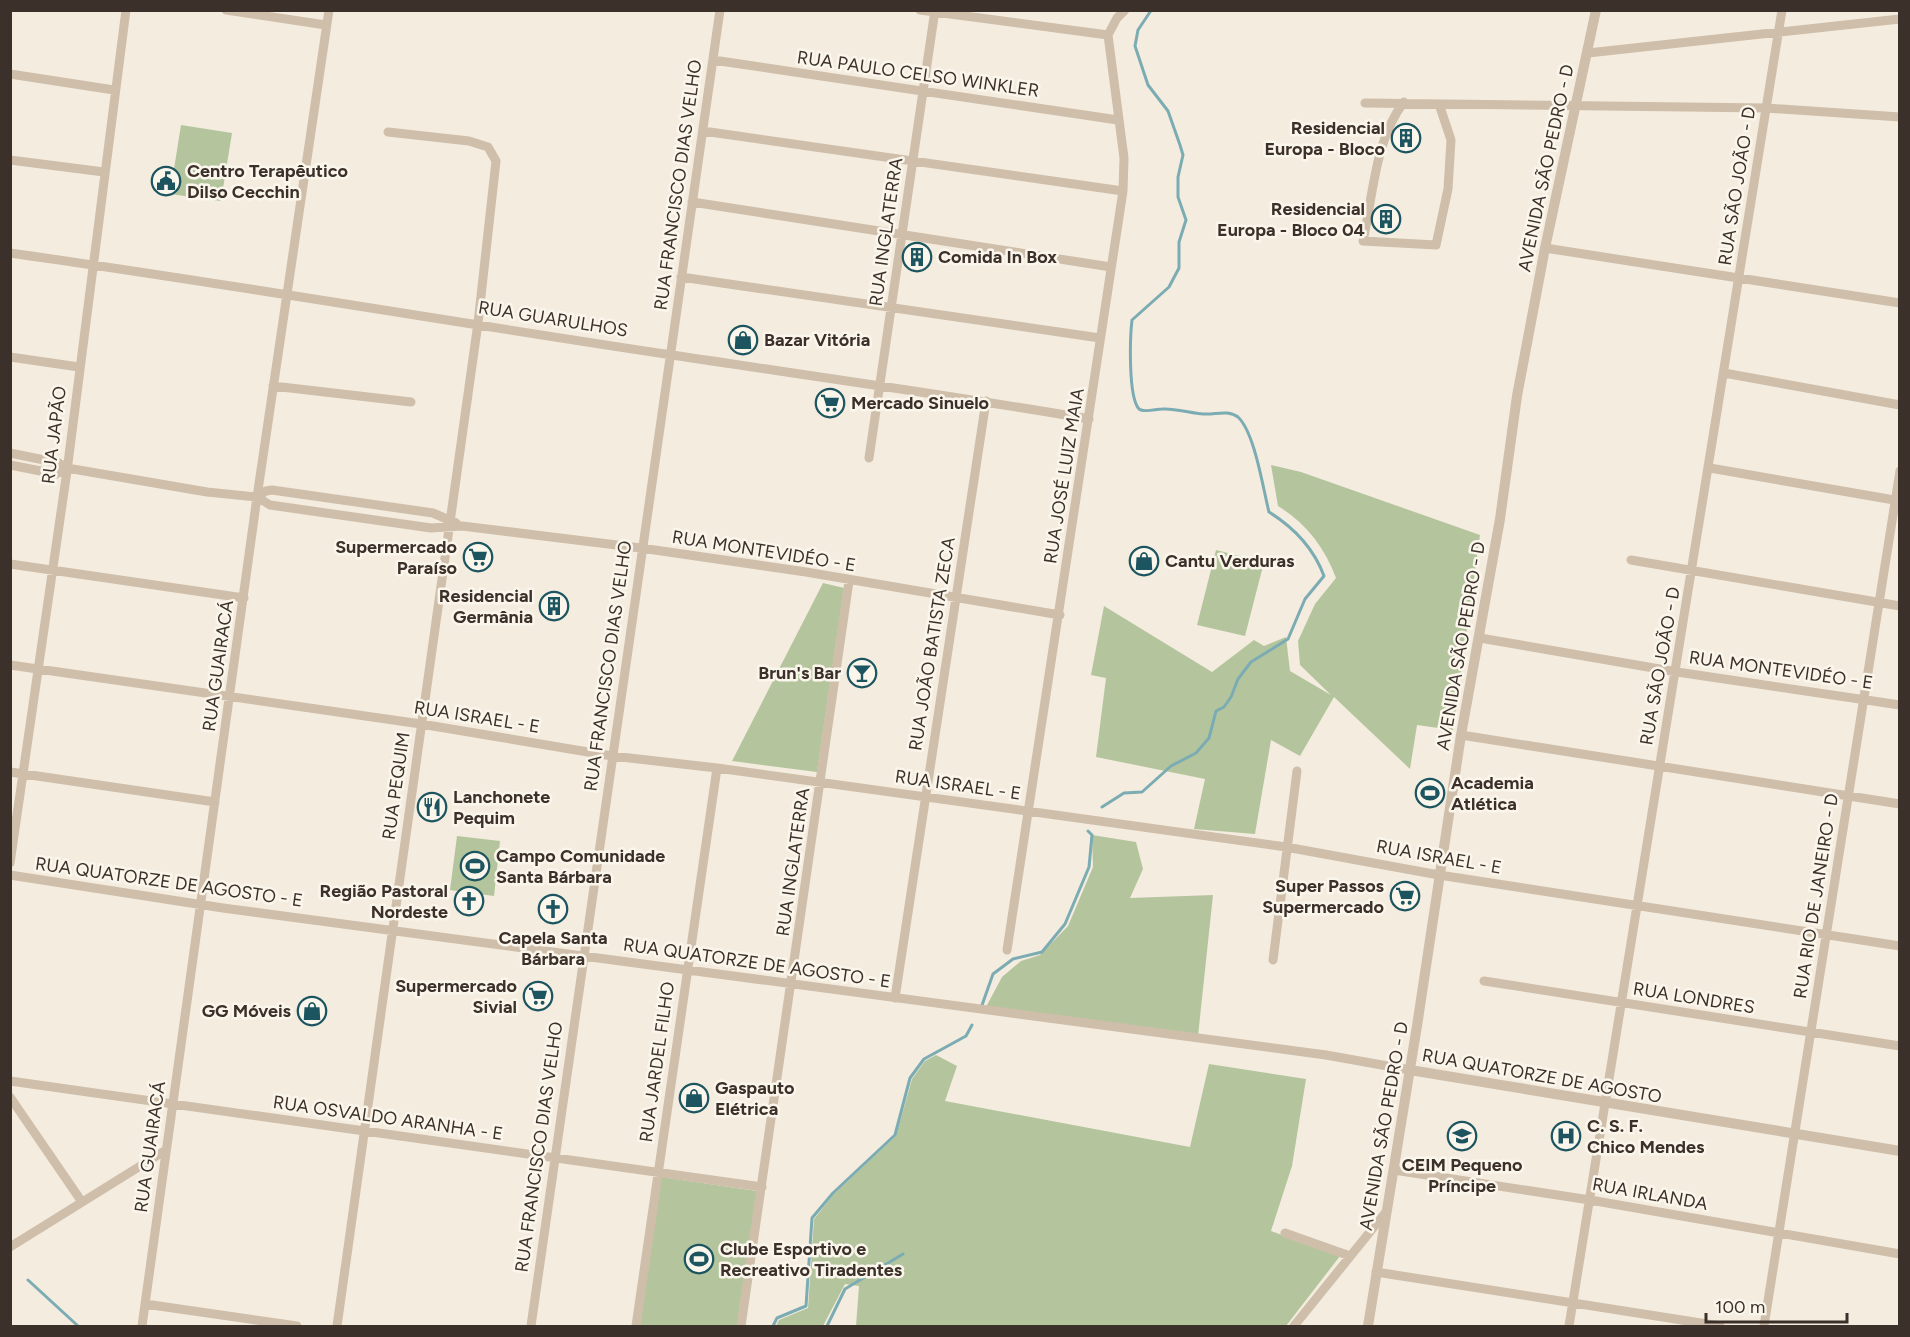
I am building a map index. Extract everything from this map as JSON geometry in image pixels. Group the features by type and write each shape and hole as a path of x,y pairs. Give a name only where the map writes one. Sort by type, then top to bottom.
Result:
{"street":[{"path":"226,10 326,25"},
{"name":"RUA GUAIRACÁ","path":"142,1326 257,497 329,10"},
{"name":"RUA FRANCISCO DIAS VELHO","path":"531,1326 582,956 720,10"},
{"path":"920,10 1108,35 1125,10"},
{"name":"AVENIDA SÃO PEDRO - D","path":"1368,1326 1461,735 1504,498 1517,396 1545,249 1596,10"},
{"name":"RUA SÃO JOÃO - D","path":"1569,1326 1694,569 1782,10"},
{"name":"RUA JAPÃO","path":"10,863 67,468 125,11"},
{"name":"RUA INGLATERRA","path":"869,458 882,384 891,308 935,12"},
{"path":"1588,52 1899,19"},
{"name":"RUA JOSÉ LUIZ MAIA","path":"1007,950 1030,812 1123,192 1124,158 1108,35"},
{"name":"RUA PAULO CELSO WINKLER","path":"713,60 1118,120"},
{"path":"10,75 114,90"},
{"path":"1404,102 1394,115 1386,137 1363,241 1436,245 1448,189 1451,140 1439,104"},
{"path":"1365,103 1766,108 1899,117"},
{"path":"703,131 1123,192"},
{"name":"RUA PEQUIM","path":"338,1326 488,250 496,161 488,147 469,141 388,132"},
{"path":"10,160 104,172"},
{"path":"692,202 1111,267"},
{"path":"1545,249 1899,303"},
{"name":"RUA GUARULHOS","path":"10,253 478,323 671,355 882,384 1089,419"},
{"path":"681,277 1100,338"},
{"path":"10,357 79,367"},
{"path":"1724,374 1899,405"},
{"path":"273,386 411,402"},
{"name":"RUA JOÃO BATISTA ZECA","path":"895,998 986,401"},
{"name":"RUA MONTEVIDÉO - E","path":"10,453 59,463 67,468 207,492 257,497 264,504 270,505 450,524 641,548 1060,615"},
{"name":"RUA MONTEVIDÉO - E","path":"10,465 56,474 67,468"},
{"path":"1710,468 1897,500"},
{"name":"RUA RIO DE JANEIRO - D","path":"1764,1326 1897,500 1899,471"},
{"name":"RUA MONTEVIDÉO - E","path":"257,497 266,490 272,490 434,513 450,524"},
{"path":"1631,560 1899,606"},
{"path":"10,564 244,598"},
{"name":"RUA INGLATERRA","path":"741,1326 822,782 849,581"},
{"name":"RUA MONTEVIDÉO - E","path":"1479,638 1677,672 1899,705"},
{"name":"RUA ISRAEL - E","path":"10,664 230,698 422,724 612,756 822,782 1286,847 1439,875 1899,946"},
{"path":"1461,735 1899,804"},
{"name":"RUA JARDEL FILHO","path":"636,1326 717,768"},
{"path":"1273,960 1297,771"},
{"path":"10,772 215,802"},
{"name":"RUA QUATORZE DE AGOSTO - E","path":"10,875 201,905 965,1007"},
{"name":"RUA LONDRES","path":"1484,981 1899,1046"},
{"name":"RUA QUATORZE DE AGOSTO","path":"965,1007 1326,1055 1606,1104 1899,1151"},
{"name":"RUA OSVALDO ARANHA - E","path":"10,1081 762,1187"},
{"path":"10,1097 82,1202"},
{"path":"10,1247 166,1150"},
{"name":"RUA IRLANDA","path":"1394,1170 1590,1200 1899,1254"},
{"path":"1294,1326 1386,1212"},
{"path":"1285,1233 1350,1256"},
{"path":"1376,1272 1720,1326"},
{"path":"145,1304 297,1326"}],"green space":[{"path":"181,125 232,133 221,201 170,194"},
{"path":"1271,465 1301,472 1480,535 1453,730 1417,725 1410,769 1334,697 1300,756 1271,740 1255,834 1194,829 1205,779 1096,757 1106,678 1091,675 1104,606 1212,672 1254,640 1264,646 1286,637 1290,671 1331,695 1300,665 1298,641 1315,604 1336,578 1326,556 1306,528 1278,506"},
{"path":"1216,550 1264,562 1245,636 1197,625"},
{"path":"823,583 844,588 817,772 732,761"},
{"path":"1092,835 1136,842 1143,869 1130,898 1213,895 1198,1036 986,1007 1002,977 1021,961 1040,955 1068,926 1093,867"},
{"name":"Campo Comunidade Santa Bárbara","path":"457,836 500,841 494,896 450,890"},
{"path":"936,1055 957,1066 945,1101 1190,1147 1209,1064 1306,1079 1292,1166 1271,1231 1340,1256 1286,1326 856,1326 859,1286 845,1284 823,1326 776,1326 779,1320 808,1308 814,1219 834,1194 896,1136 912,1079 925,1061"},
{"name":"Clube Esportivo e Recreativo Tiradentes","path":"661,1177 757,1191 737,1326 640,1326"}],"waterway":[{"path":"1102,807 1124,793 1142,792 1171,766 1196,753 1209,738 1216,711 1224,707 1231,697 1238,679 1251,662 1288,639 1305,599 1324,576 1309,548 1269,512 1254,448 1238,417 1227,413 1201,414 1168,409 1144,411 1139,409 1135,402 1131,366 1132,320 1169,287 1179,268 1179,242 1186,220 1178,197 1178,177 1183,155 1168,111 1148,85 1135,46 1138,30 1150,12"},
{"path":"981,1008 993,974 1013,959 1042,952 1065,924 1089,867 1092,835 1088,831"},
{"path":"773,1326 777,1318 806,1306 812,1218 833,1193 895,1135 910,1078 924,1059 966,1036 972,1025"},
{"path":"827,1326 845,1289 903,1254"},
{"path":"28,1280 78,1326"}],"place":[{"name":"Residencial Europa - Bloco","path":"1406,138"},
{"name":"Centro Terapêutico Dilso Cecchin","path":"166,181"},
{"name":"Residencial Europa - Bloco 04","path":"1386,219"},
{"name":"Comida In Box","path":"917,257"},
{"name":"Bazar Vitória","path":"743,340"},
{"name":"Mercado Sinuelo","path":"830,403"},
{"name":"Supermercado Paraíso","path":"478,557"},
{"name":"Cantu Verduras","path":"1144,561"},
{"name":"Residencial Germânia","path":"554,606"},
{"name":"Brun's Bar","path":"862,673"},
{"name":"Academia Atlética","path":"1430,793"},
{"name":"Lanchonete Pequim","path":"432,807"},
{"name":"Campo Comunidade Santa Bárbara","path":"475,866"},
{"name":"Super Passos Supermercado","path":"1405,896"},
{"name":"Região Pastoral Nordeste","path":"469,901"},
{"name":"Capela Santa Bárbara","path":"553,909"},
{"name":"Supermercado Sivial","path":"538,996"},
{"name":"GG Móveis","path":"312,1011"},
{"name":"Gaspauto Elétrica","path":"694,1098"},
{"name":"CEIM Pequeno Príncipe","path":"1462,1136"},
{"name":"C. S. F. Chico Mendes","path":"1566,1136"},
{"name":"Clube Esportivo e Recreativo Tiradentes","path":"699,1259"}]}
